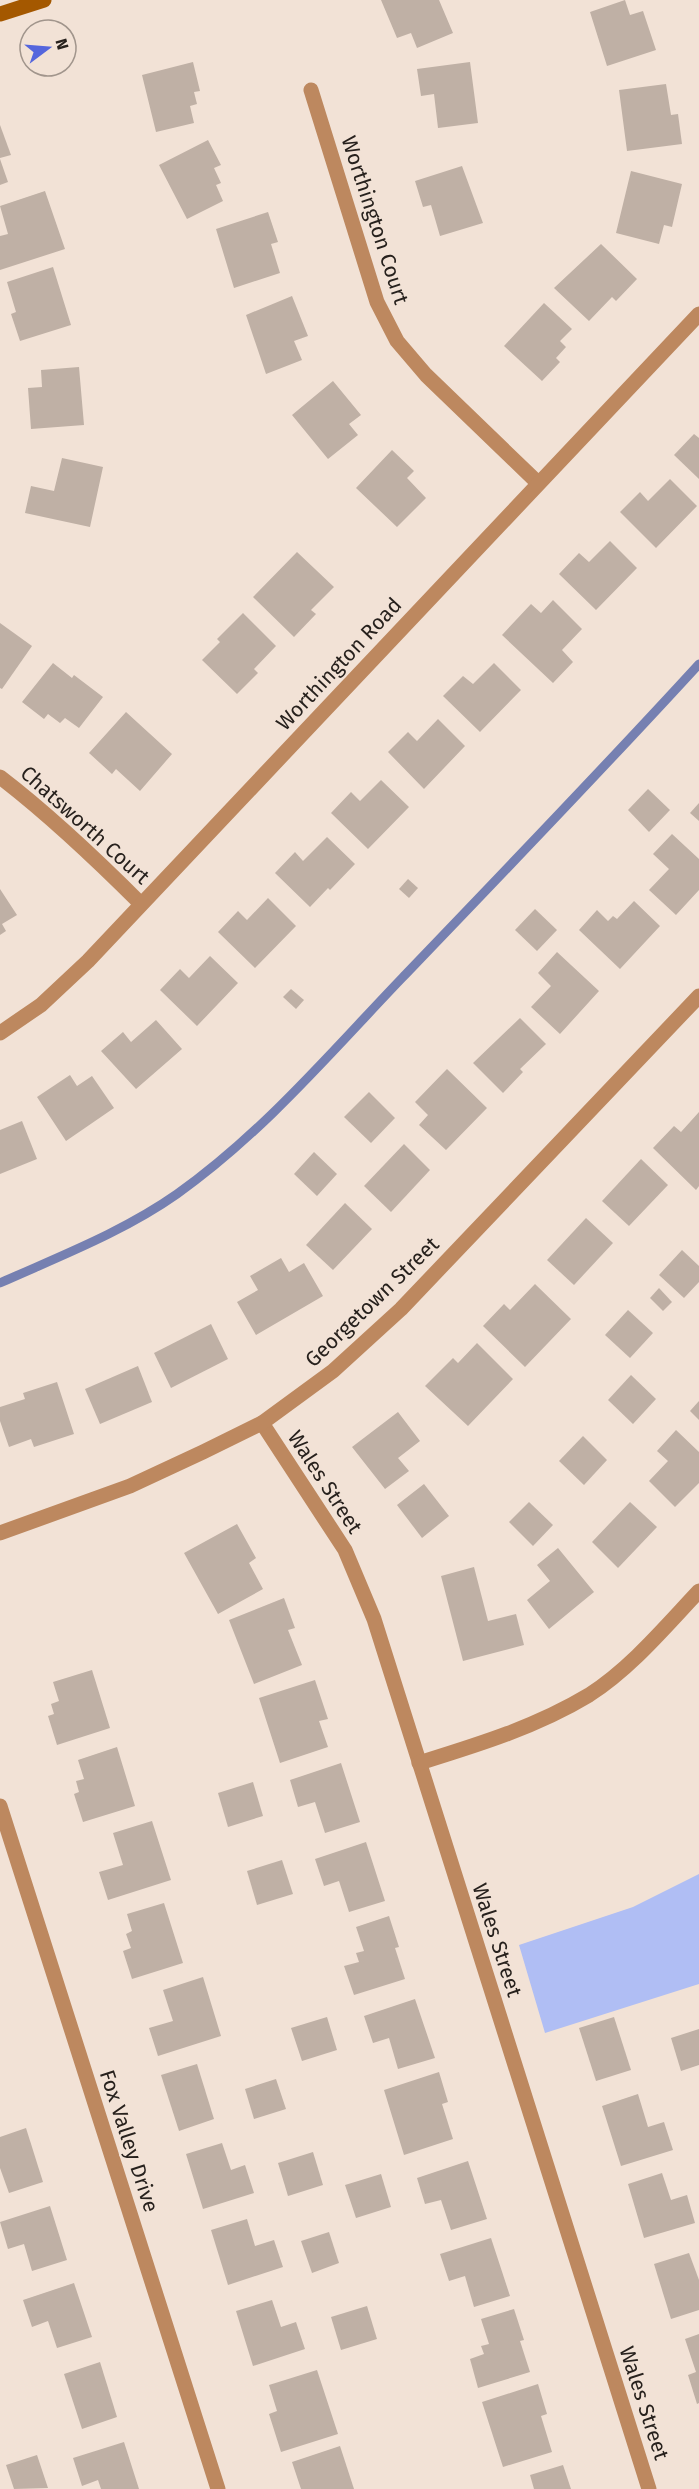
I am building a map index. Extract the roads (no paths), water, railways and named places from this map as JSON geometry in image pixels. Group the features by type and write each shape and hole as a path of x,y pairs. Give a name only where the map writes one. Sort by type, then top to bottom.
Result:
{"street":[{"path":"0,14 44,0"},
{"name":"Worthington Court","path":"311,90 377,302 398,341 426,375 538,483"},
{"name":"Worthington Road","path":"0,1033 41,1005 88,961 699,314"},
{"name":"Chatsworth Court","path":"0,777 86,849 141,904"},
{"name":"Georgetown Street","path":"0,1533 130,1486 262,1423 333,1371 401,1309 699,996"},
{"name":"Wales Street","path":"262,1423 345,1550 374,1619 649,2489"},
{"path":"418,1762 486,1742 534,1724 589,1694 637,1657 699,1591"},
{"name":"Fox Valley Drive","path":"0,1806 218,2489"}],"waterway":[{"path":"0,1283 91,1243 156,1208 238,1145 323,1063 699,664"}]}
